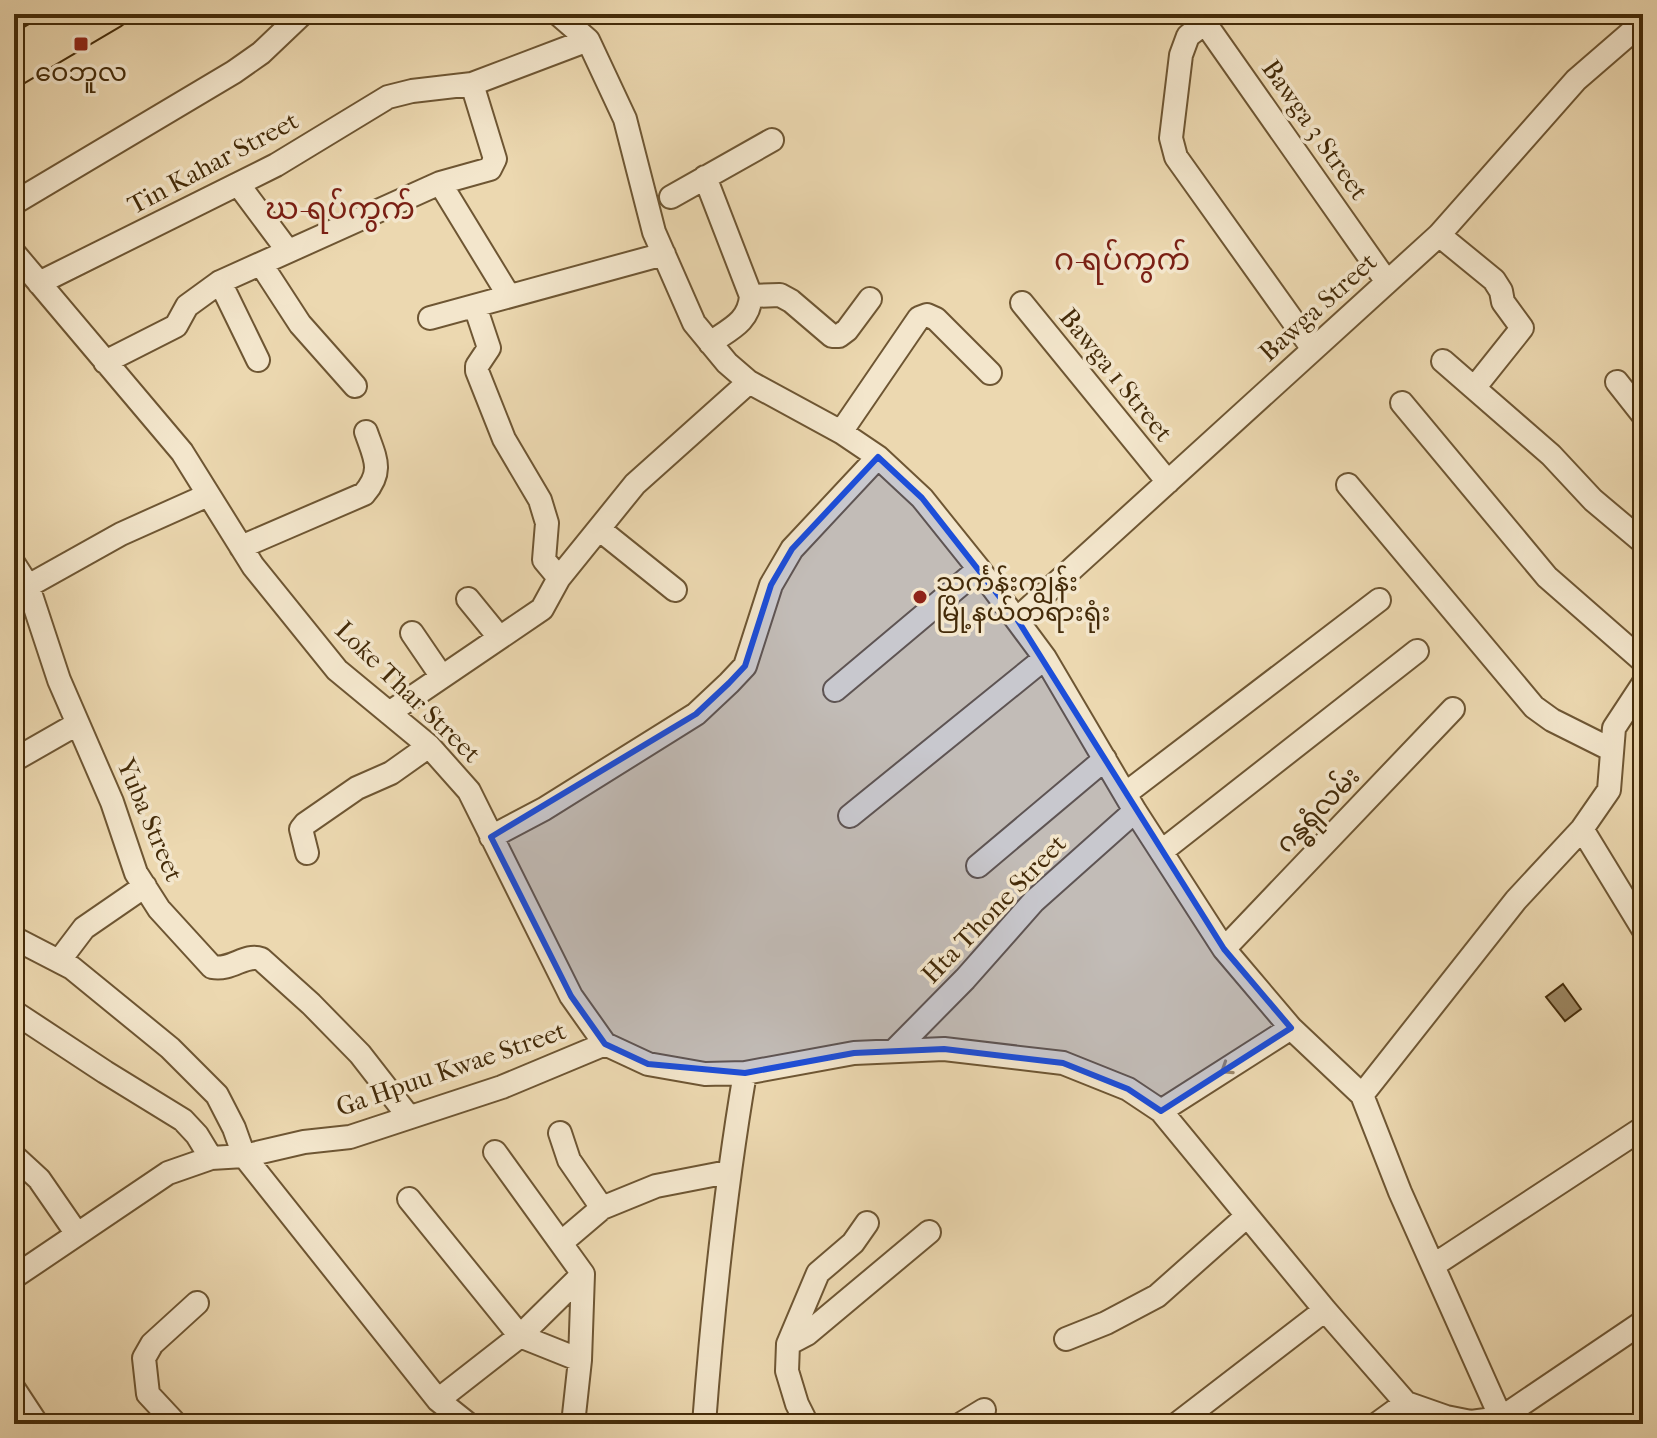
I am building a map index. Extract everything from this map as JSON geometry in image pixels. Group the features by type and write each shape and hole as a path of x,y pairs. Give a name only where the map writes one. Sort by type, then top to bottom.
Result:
{"main road":[{"path":"19,38 74,14"},
{"path":"14,73 114,14"}],"street":[{"path":"14,203 234,72 261,53 302,14"},
{"path":"558,14 588,40 625,119 654,232 694,323 727,363 749,382 841,432 878,457 922,498 1045,658 1130,802 1224,949 1291,1028 1362,1095 1400,1192 1504,1421"},
{"path":"1210,18 1188,36 1181,55 1171,138 1176,157 1313,349"},
{"name":"Bawga 3 Street","path":"1210,18 1387,282"},
{"name":"Bawga Street","path":"1017,619 1439,235 1576,80 1643,22"},
{"name":"Tin Kahar Street","path":"39,283 276,165 388,97 472,84 588,40"},
{"path":"105,362 176,326 187,306 220,282 440,183 490,169 495,159 472,84"},
{"path":"671,197 772,140"},
{"path":"705,177 751,296 746,319 710,343"},
{"path":"440,183 509,296"},
{"path":"238,184 288,251"},
{"path":"1439,235 1494,280 1503,302 1522,328 1475,387"},
{"name":"Loke Thar Street","path":"14,253 182,452 253,566 337,670 429,746 469,791 571,996 605,1044 648,1064 705,1074 745,1073 854,1053 944,1049 1063,1063 1128,1089 1161,1111 1406,1403"},
{"path":"430,318 664,254"},
{"path":"261,264 300,324 355,386"},
{"path":"220,282 258,360"},
{"path":"751,296 780,295 832,336 839,336 847,330 870,299"},
{"name":"Bawga 1 Street","path":"1022,303 1168,482"},
{"path":"475,306 489,348 477,371 504,439 540,500 547,523 544,560 559,578"},
{"path":"841,432 919,318 927,315 936,319 990,373"},
{"path":"1443,361 1551,455 1593,500 1643,542"},
{"path":"389,713 542,609 559,578 635,484 749,382"},
{"path":"1617,382 1643,415"},
{"path":"1402,403 1547,577 1643,661"},
{"path":"241,547 364,494 376,481 377,464 366,432"},
{"path":"491,837 544,809 696,714 729,683 745,666 771,585 792,549 878,457"},
{"path":"1348,485 1534,707 1552,720 1612,750"},
{"path":"14,603 21,583 208,495"},
{"path":"599,529 675,590"},
{"name":"Yuba Street","path":"14,564 77,724 112,802 136,873 159,909 212,967 223,969 254,957 261,959 360,1054 409,1117"},
{"path":"835,690 979,569"},
{"path":"468,599 499,637"},
{"name":"Hta Thone Street","path":"895,1050 1130,802 1379,600"},
{"path":"412,633 442,677"},
{"path":"1162,851 1417,651"},
{"path":"850,816 1045,658"},
{"path":"1362,1095 1516,900 1582,829 1609,790 1614,728 1643,684"},
{"name":"ဂန္ဓရုံလမ်း","path":"1224,949 1453,709"},
{"path":"14,760 77,724"},
{"path":"307,853 301,829 305,824 357,788 391,773 429,746"},
{"path":"978,866 1105,759"},
{"path":"1582,829 1643,929"},
{"path":"59,961 84,928 145,886"},
{"path":"14,938 72,968 170,1048 217,1095 244,1156 438,1400 468,1424"},
{"path":"14,1012 183,1120 211,1158"},
{"path":"1161,1111 1291,1028"},
{"name":"Ga Hpuu Kwae Street","path":"14,1277 168,1173 211,1158 244,1156 304,1142 350,1137 502,1087 605,1044"},
{"path":"704,1424 728,1172 745,1073"},
{"path":"1434,1265 1643,1128"},
{"path":"560,1133 569,1160 602,1208"},
{"path":"495,1152 583,1274 580,1360 573,1424"},
{"path":"14,1156 39,1179 77,1234"},
{"path":"562,1242 602,1208 656,1186 728,1172"},
{"path":"409,1199 520,1336 580,1360"},
{"path":"1066,1339 1106,1323 1157,1296 1247,1216"},
{"path":"807,1424 787,1371 788,1344 818,1273 853,1243 867,1223"},
{"path":"788,1344 807,1334 929,1232"},
{"path":"438,1400 520,1336 583,1274"},
{"path":"176,1424 148,1394 144,1358 152,1344 197,1303"},
{"path":"1177,1424 1325,1310"},
{"path":"1377,1424 1406,1403 1471,1422 1504,1421 1643,1322"},
{"path":"14,1389 37,1424"},
{"path":"961,1424 984,1410"}],"highlighted area":[{"path":"878,457 922,498 1017,619 1224,949 1291,1028 1161,1111 1128,1089 1063,1063 944,1049 854,1053 745,1073 648,1064 605,1044 571,996 491,837 696,714 729,683 745,666 771,585 792,549"}],"building":[{"path":"1563,984 1581,1009 1565,1021 1546,997"}],"place":[{"name":"ဝေဘူလ","path":"81,44"},
{"name":"သင်္ကန်းကျွန်း မြို့နယ်တရားရုံး","path":"920,597"}],"district":[{"name":"ဃ-ရပ်ကွက်","path":"340,209"},
{"name":"ဂ-ရပ်ကွက်","path":"1122,260"}]}
